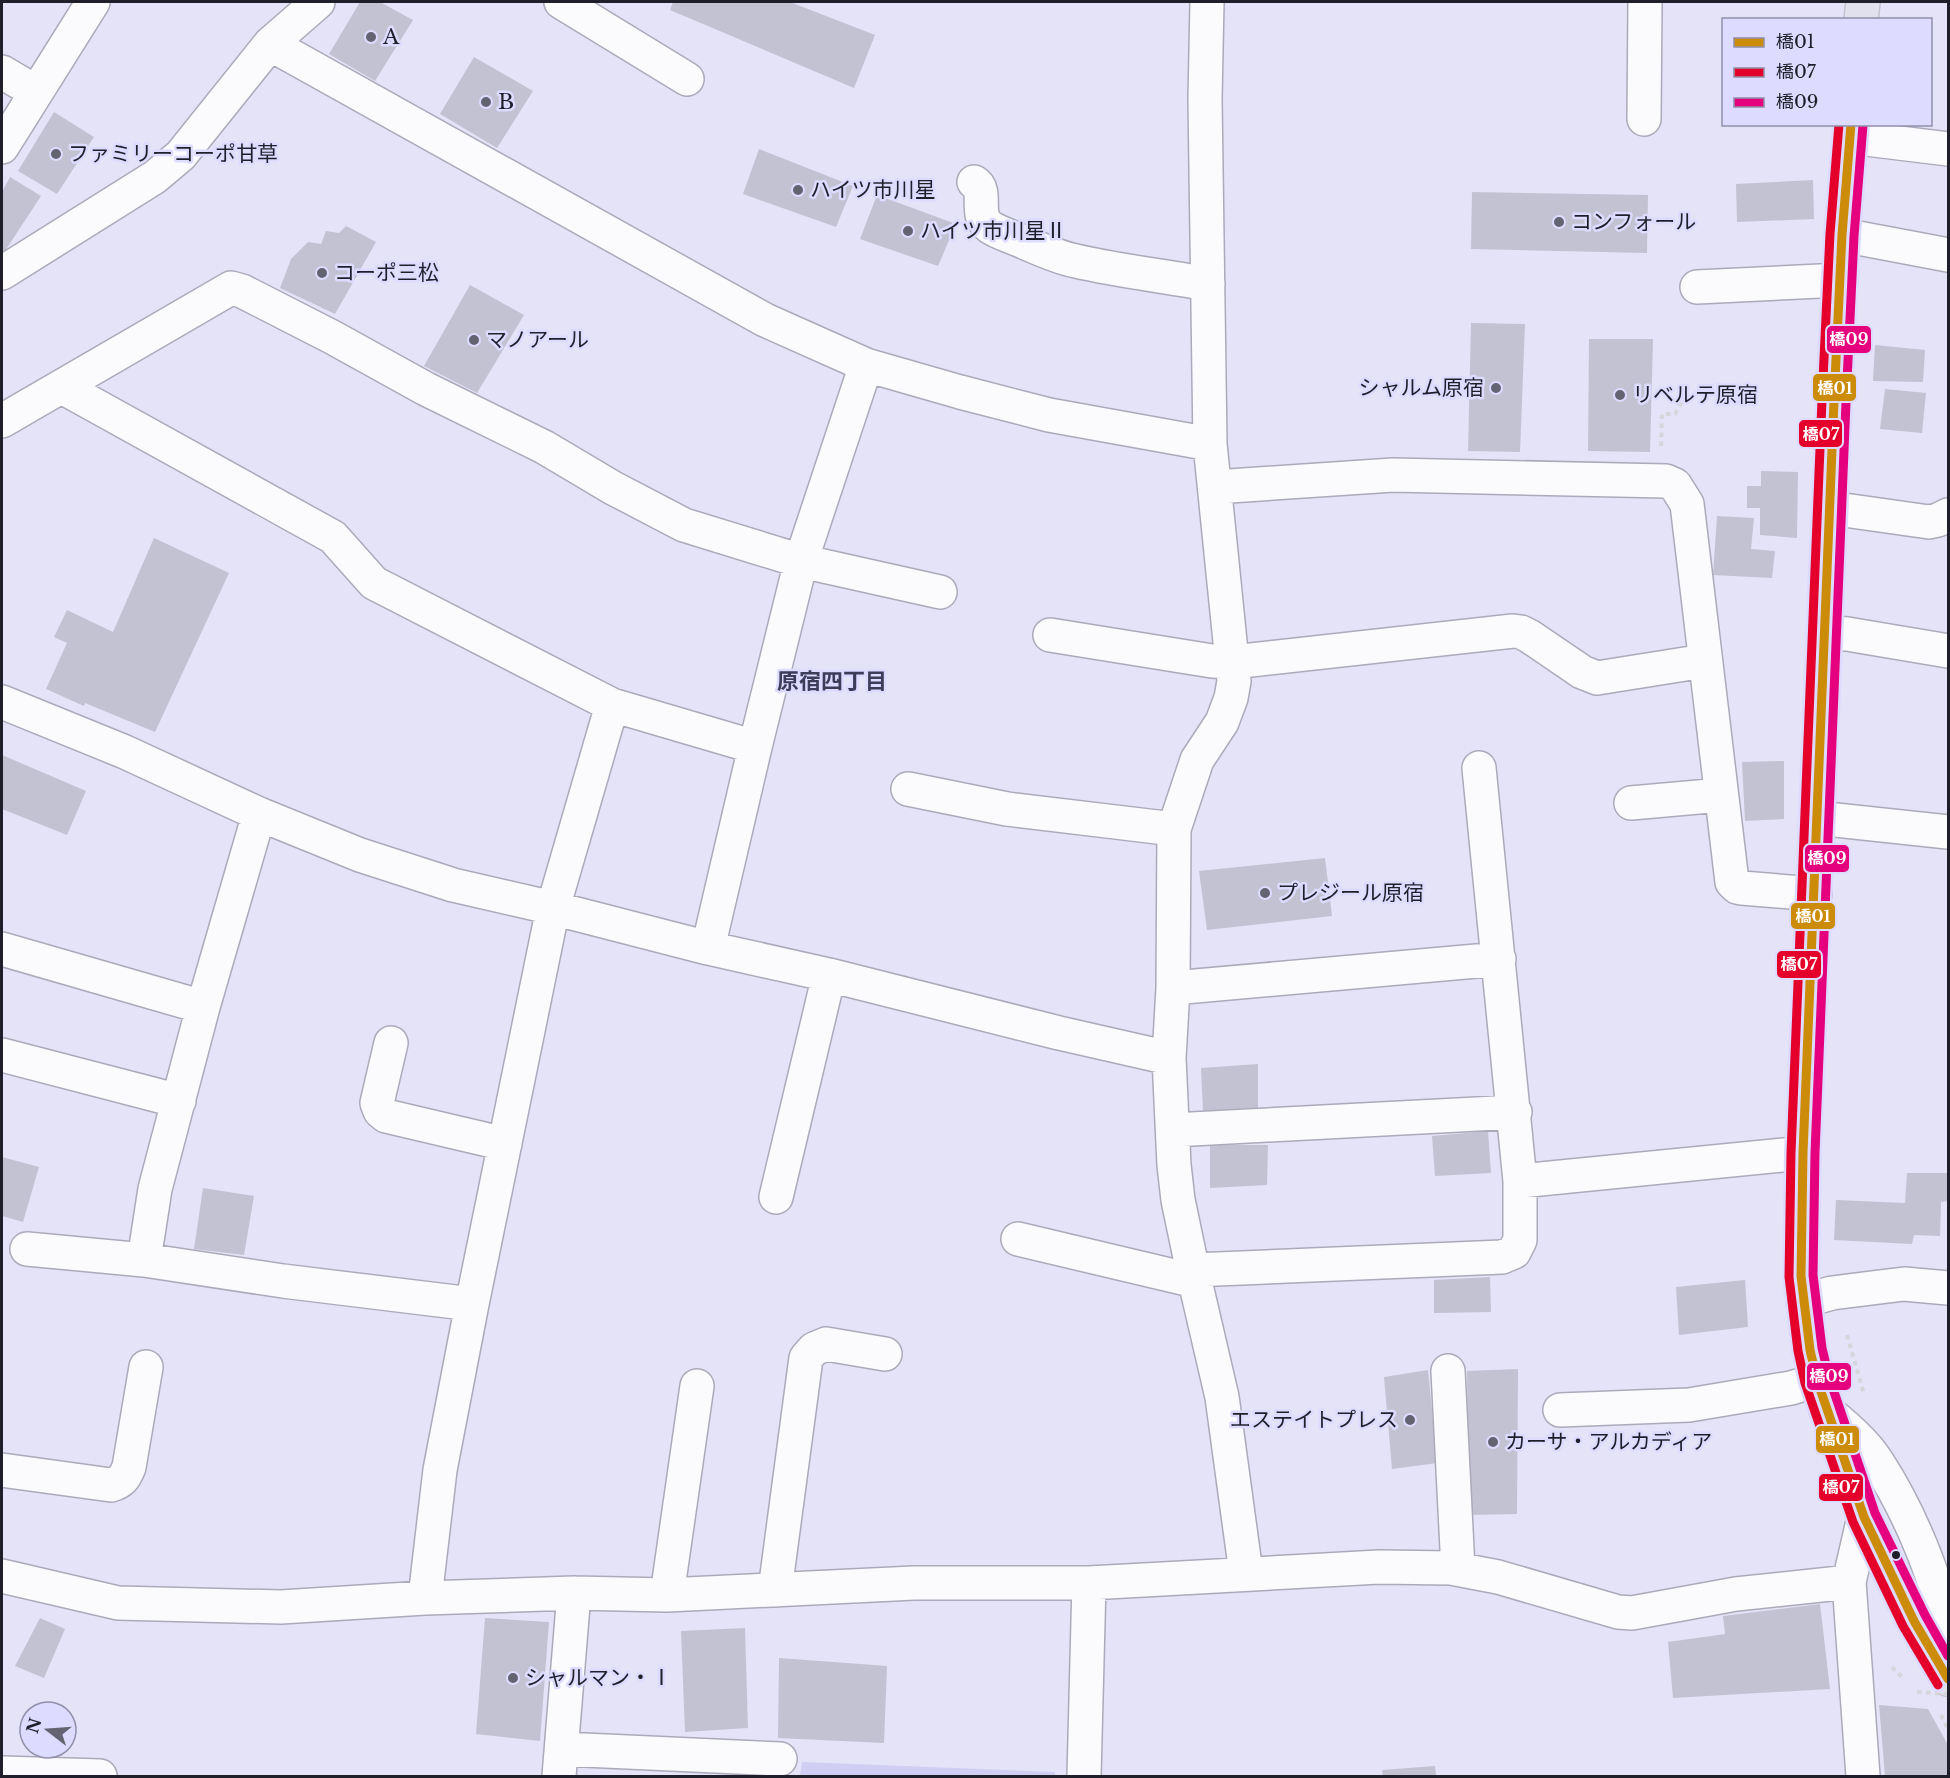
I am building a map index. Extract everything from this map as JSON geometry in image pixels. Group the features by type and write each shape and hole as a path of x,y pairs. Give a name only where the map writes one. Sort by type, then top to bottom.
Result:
{"highway":[{"path":"1861,18 1863,2"},
{"path":"1851,131 1842,235 1830,508 1803,1153 1801,1276 1810,1350 1822,1395 1864,1517 1914,1621 1948,1679"}],"street":[{"path":"2,147 93,2"},
{"path":"2,273 155,177 182,155 270,44 318,2"},
{"path":"561,2 687,79"},
{"path":"1208,2 1205,99 1210,444 1234,681 1222,723 1197,760 1174,829 1173,988 1168,1058 1178,1200 1222,1398 1246,1573"},
{"path":"1644,119 1645,2"},
{"path":"270,44 765,320 866,365 1049,415 1210,444"},
{"path":"2,72 36,92"},
{"path":"1851,131 1948,149"},
{"path":"974,182 979,185 981,191 980,208 983,217 988,226 1000,232 1075,261 1208,284"},
{"path":"1842,235 1948,255"},
{"path":"1697,287 1840,280"},
{"path":"2,421 231,288 242,291 426,389 544,447 613,488 684,525 801,561 940,591"},
{"path":"708,948 801,561 866,365"},
{"path":"62,387 333,537 374,584 612,705 755,747"},
{"path":"1215,487 1393,475 1666,481 1675,485 1687,504 1732,882 1742,888 1815,894"},
{"path":"1830,508 1929,522 1948,515"},
{"path":"1050,635 1212,661 1233,662 1513,631 1529,636 1582,672 1597,678 1704,661"},
{"path":"1825,632 1948,651"},
{"path":"2,702 125,752 259,814 360,855 453,885 1168,1058"},
{"path":"425,1598 440,1470 553,908 612,705"},
{"path":"1018,1239 1194,1275 1502,1257 1514,1252 1520,1240 1520,1181 1515,1112 1479,768"},
{"path":"908,789 1008,809 1174,829"},
{"path":"1631,803 1721,795"},
{"path":"144,1260 155,1189 203,1007 259,814"},
{"path":"1817,818 1948,832"},
{"path":"2,949 203,1007"},
{"path":"1173,988 1499,959"},
{"path":"776,1197 828,975"},
{"path":"391,1043 378,1103 380,1111 386,1116 505,1144"},
{"path":"2,1055 179,1101"},
{"path":"1173,1130 1515,1112"},
{"path":"1520,1181 1803,1153"},
{"path":"27,1249 144,1260 283,1281 472,1304"},
{"path":"1803,1301 1832,1293 1904,1284 1948,1288"},
{"path":"775,1590 806,1358 814,1349 826,1344 885,1354"},
{"path":"2,1470 111,1485 119,1482 126,1476 129,1467 146,1367"},
{"path":"1449,1371 1458,1569"},
{"path":"666,1595 697,1386"},
{"path":"1560,1410 1689,1405 1791,1388 1822,1395 1877,1462 1901,1503 1926,1559 1945,1617 1948,1639"},
{"path":"1863,1776 1849,1582 1864,1517"},
{"path":"5,1587 118,1603 281,1607 425,1598 574,1593 666,1595 914,1583 1089,1583 1379,1567 1473,1571 1618,1612 1632,1613 1736,1594 1849,1582"},
{"path":"1084,1776 1089,1583"},
{"path":"574,1593 561,1763 780,1759"},
{"path":"2,1773 100,1776"}],"path":[{"path":"1662,414 1675,414 1682,402"},
{"path":"1888,1663 1917,1692 1948,1694"}],"shaded area":[{"path":"802,1762 1055,1772 1055,1776 800,1776"}],"building":[{"name":"A","path":"360,2 380,2 413,20 375,81 329,54"},
{"path":"673,2 790,2 875,35 854,88 670,10"},
{"name":"B","path":"474,57 533,91 497,148 440,114"},
{"name":"ファミリーコーポ甘草","path":"54,112 94,137 57,194 18,171"},
{"name":"ハイツ市川星","path":"759,149 853,186 836,227 743,194"},
{"path":"10,177 41,196 2,254 2,192"},
{"path":"1813,180 1814,219 1737,222 1736,184"},
{"name":"コンフォール","path":"1472,192 1648,195 1647,253 1471,249"},
{"name":"ハイツ市川星Ⅱ","path":"877,195 956,224 938,266 860,239"},
{"name":"コーポ三松","path":"346,226 376,242 335,314 280,288 291,259 308,242 321,244 326,231 339,233"},
{"name":"マノアール","path":"470,285 524,315 477,393 424,366"},
{"name":"シャルム原宿","path":"1471,323 1525,324 1520,452 1468,451"},
{"name":"リベルテ原宿","path":"1589,339 1653,339 1650,452 1588,451"},
{"path":"1875,345 1925,350 1923,382 1873,381"},
{"path":"1885,389 1926,393 1922,433 1880,429"},
{"path":"1761,471 1798,472 1797,538 1760,535 1760,508 1747,508 1747,486 1761,486"},
{"path":"1717,516 1754,518 1751,549 1775,551 1772,578 1713,575"},
{"path":"154,538 229,573 155,732 85,703 84,706 46,689 67,643 54,637 67,610 113,632"},
{"path":"2,755 86,791 67,835 2,809"},
{"path":"1784,761 1784,819 1745,821 1742,762"},
{"name":"プレジール原宿","path":"1325,858 1332,916 1207,930 1199,871"},
{"path":"1258,1064 1258,1108 1203,1111 1201,1068"},
{"path":"1488,1131 1491,1173 1435,1176 1432,1136"},
{"path":"1210,1145 1268,1145 1267,1185 1210,1188"},
{"path":"2,1157 39,1167 23,1222 2,1216"},
{"path":"1907,1173 1948,1173 1948,1201 1941,1202 1940,1236 1914,1235 1912,1244 1834,1240 1836,1200 1905,1203"},
{"path":"203,1188 254,1196 244,1255 194,1249"},
{"path":"1490,1277 1491,1312 1434,1313 1434,1280"},
{"path":"1745,1280 1748,1327 1679,1335 1676,1287"},
{"name":"カーサ・アルカディア","path":"1518,1369 1517,1514 1469,1515 1467,1371"},
{"name":"エステイトプレス","path":"1428,1370 1437,1463 1392,1469 1384,1377"},
{"path":"1820,1604 1830,1689 1673,1698 1668,1642 1725,1634 1723,1616"},
{"path":"40,1618 65,1629 44,1678 15,1666"},
{"name":"シャルマン・Ⅰ","path":"485,1618 549,1622 540,1741 476,1734"},
{"path":"745,1628 748,1728 685,1732 681,1631"},
{"path":"779,1658 887,1666 884,1743 778,1738"},
{"path":"1879,1705 1928,1709 1948,1745 1948,1776 1885,1776"},
{"path":"1435,1766 1436,1776 1383,1776 1382,1770"}],"transit line":[{"name":"橋07","path":"1839,126 1830,234 1822,400 1791,1153 1789,1277 1798,1351 1805,1383 1853,1522 1903,1626 1938,1685"},
{"name":"橋01","path":"1851,126 1842,235 1834,401 1803,1153 1801,1276 1810,1350 1817,1380 1864,1517 1914,1621 1948,1679"},
{"name":"橋09","path":"1863,126 1854,236 1846,402 1815,1153 1813,1275 1822,1348 1829,1377 1875,1513 1925,1615 1948,1656"}],"place":[{"name":"A","path":"371,37"},
{"name":"B","path":"486,102"},
{"name":"ファミリーコーポ甘草","path":"56,154"},
{"name":"ハイツ市川星","path":"798,190"},
{"name":"コンフォール","path":"1559,222"},
{"name":"ハイツ市川星Ⅱ","path":"908,231"},
{"name":"コーポ三松","path":"322,273"},
{"name":"マノアール","path":"474,340"},
{"name":"シャルム原宿","path":"1496,388"},
{"name":"リベルテ原宿","path":"1620,395"},
{"name":"プレジール原宿","path":"1265,893"},
{"name":"エステイトプレス","path":"1410,1420"},
{"name":"カーサ・アルカディア","path":"1493,1442"},
{"name":"シャルマン・Ⅰ","path":"513,1678"}],"district":[{"name":"原宿四丁目","path":"832,681"}]}
